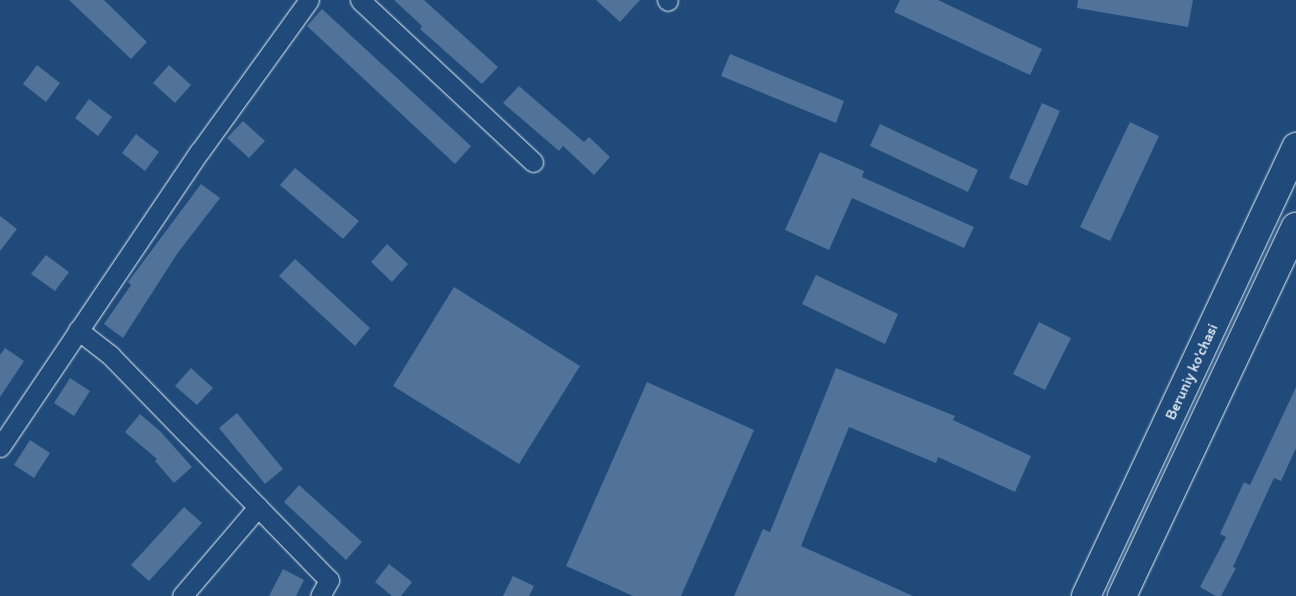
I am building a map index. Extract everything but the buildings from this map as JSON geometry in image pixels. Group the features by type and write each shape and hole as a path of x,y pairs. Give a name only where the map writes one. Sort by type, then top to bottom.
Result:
{"main road":[{"name":"Beruniy ko'chasi","path":"1086,596 1296,147"},
{"path":"1122,596 1296,227"}],"street":[{"path":"0,447 200,150 309,0"},
{"path":"360,0 533,162"},
{"path":"78,330 110,355 329,580 320,596"},
{"path":"182,596 258,507"}]}
